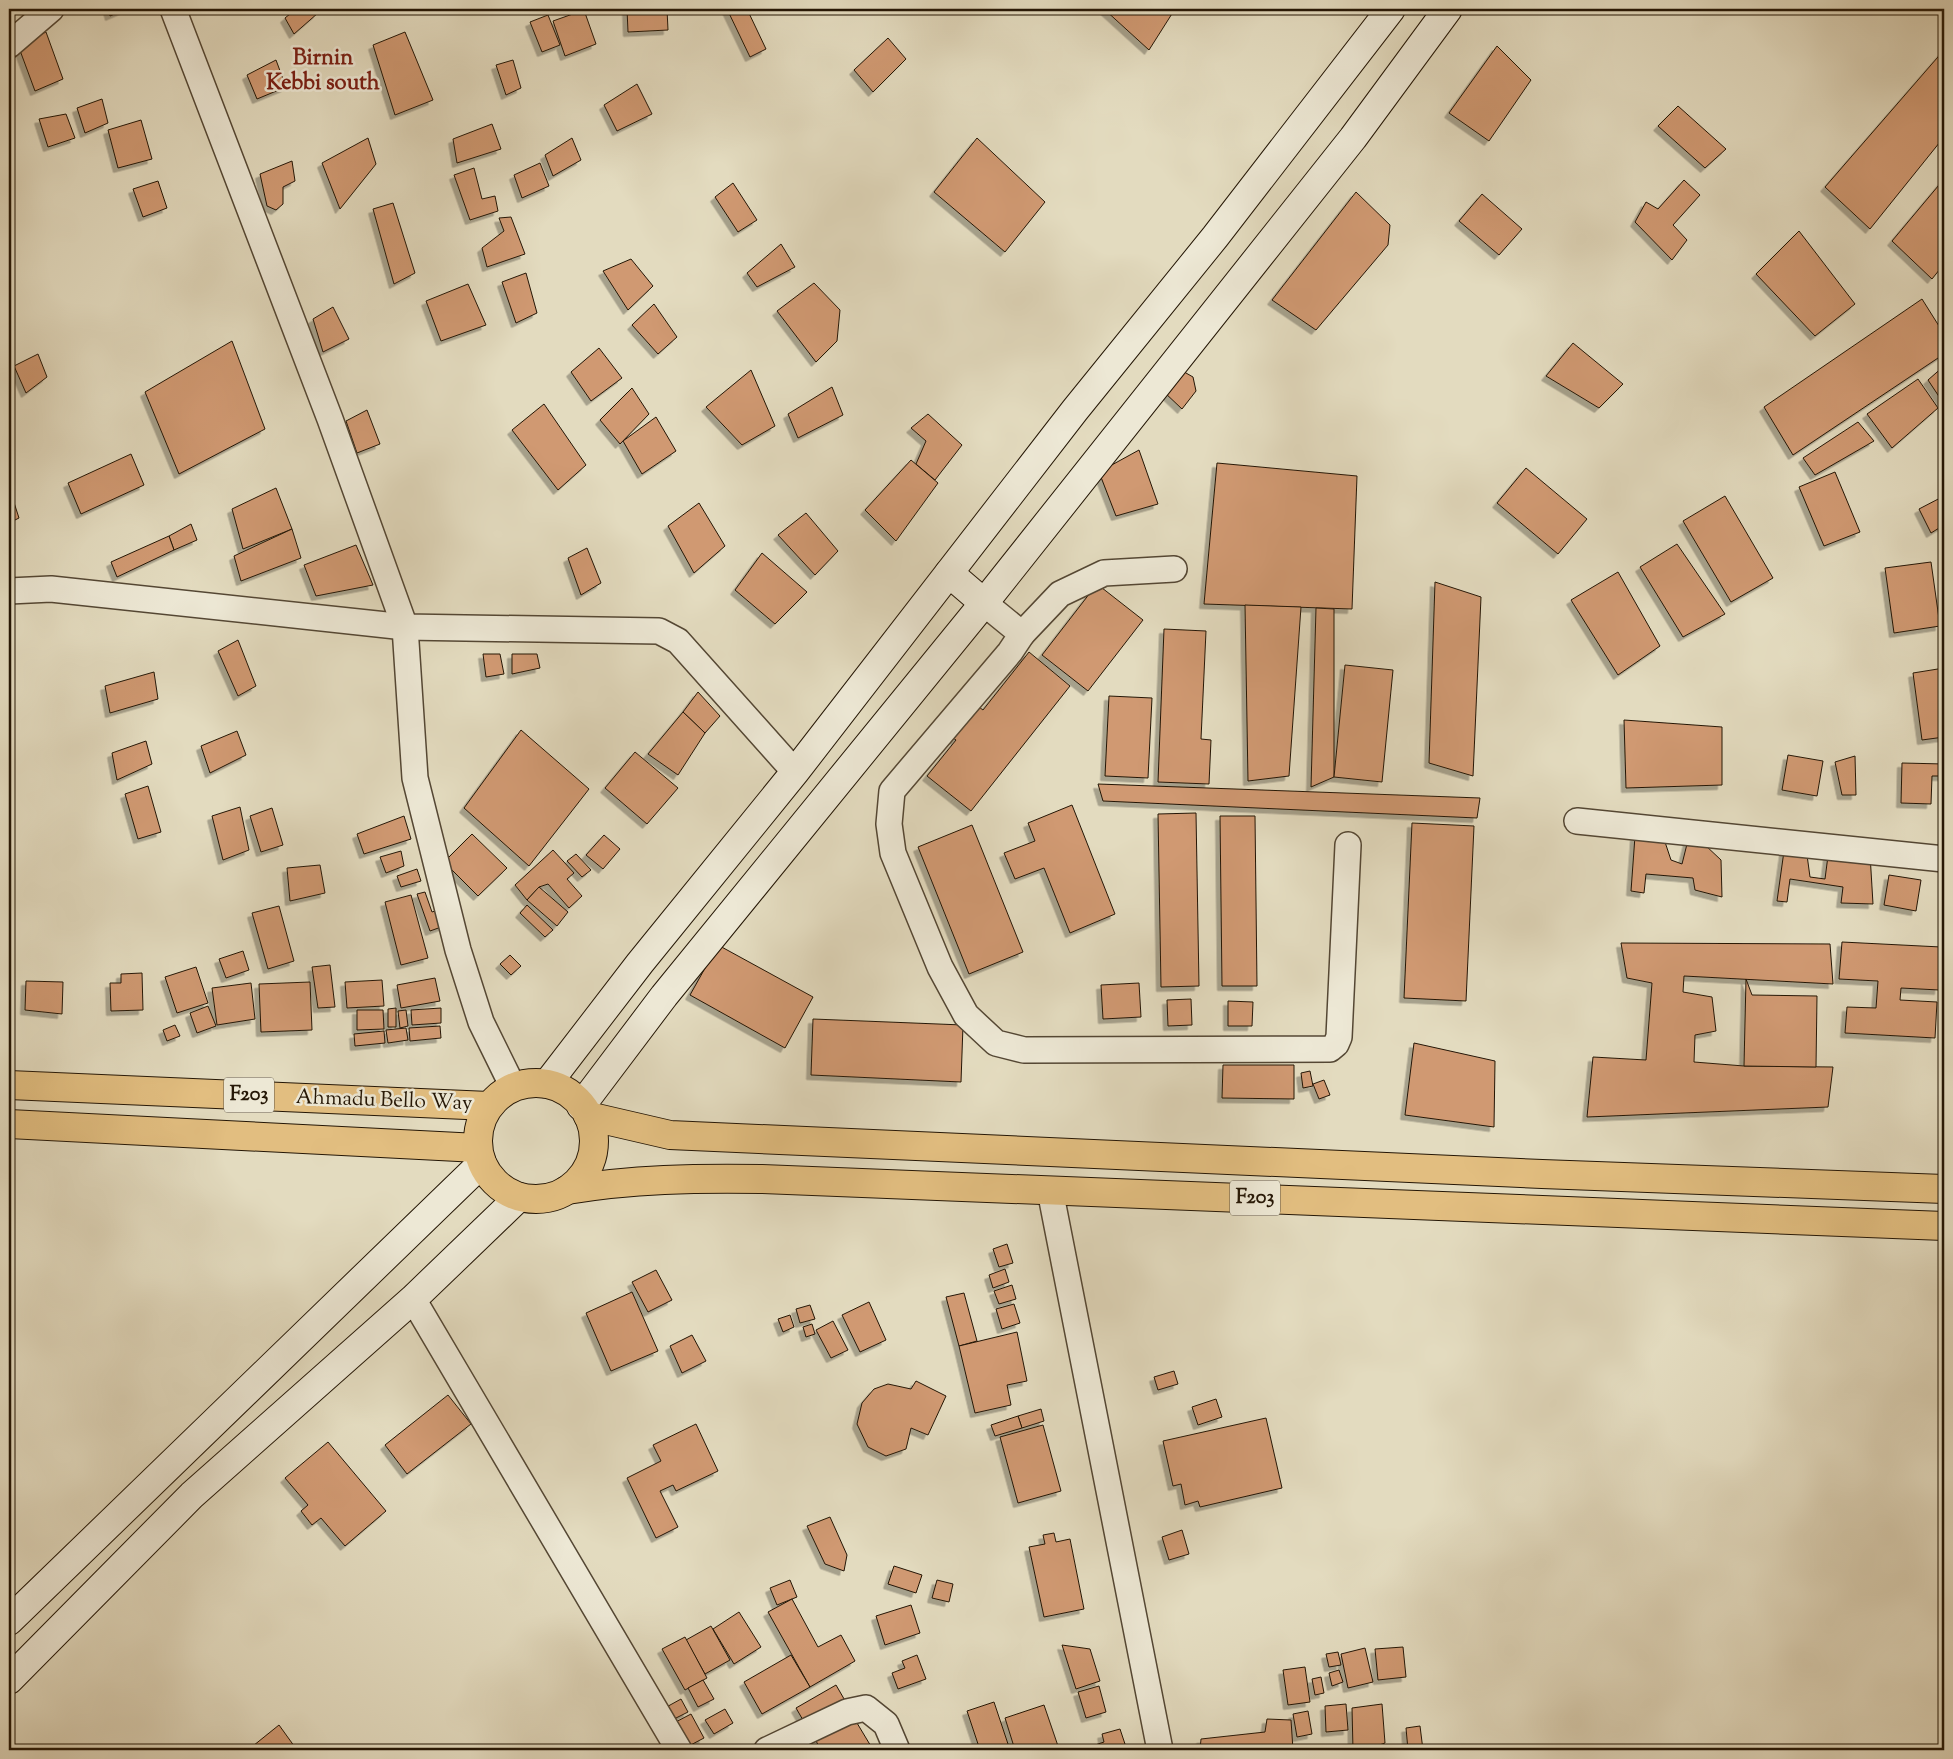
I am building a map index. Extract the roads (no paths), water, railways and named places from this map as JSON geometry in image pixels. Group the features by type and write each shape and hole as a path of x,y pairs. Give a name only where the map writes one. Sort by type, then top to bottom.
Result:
{"main road":[{"path":"530,1083 547,1084 566,1092 584,1111 593,1132 593,1149 589,1165 580,1179 567,1190 552,1198 536,1200 519,1197 503,1190 491,1178 480,1155 478,1133 489,1106 512,1088 530,1083"},
{"name":"Ahmadu Bello Way","path":"9,1085 489,1106"},
{"name":"F203","path":"584,1111 670,1136 1944,1190"},
{"name":"F203","path":"9,1124 480,1155"},
{"name":"F203","path":"567,1190 610,1183 688,1178 1050,1190 1944,1226"}],"street":[{"path":"9,45 51,9"},
{"path":"173,9 330,419 405,627 414,778 458,950 478,1013 512,1088"},
{"path":"547,1084 640,963 795,772 1076,410 1215,237 1391,9"},
{"path":"584,1111 664,996 984,603 1353,138 1448,9"},
{"path":"1174,569 1104,574 1060,594 1022,634 1010,652 892,791 889,824 893,853 940,967 966,1015 996,1043 1024,1050 1330,1048 1336,1044 1339,1037 1348,845"},
{"path":"950,573 1022,634"},
{"path":"9,591 51,590 405,627 659,631 678,641 795,772"},
{"path":"1577,821 1944,858"},
{"path":"9,1621 480,1155"},
{"path":"1050,1190 1160,1750"},
{"path":"9,1680 192,1495 413,1299 519,1197"},
{"path":"413,1299 679,1750"},
{"path":"119,1512 149,1539"},
{"path":"767,1750 847,1712 866,1708 886,1724 897,1750"}],"district":[{"name":"Birnin Kebbi south","path":"323,72"}]}
